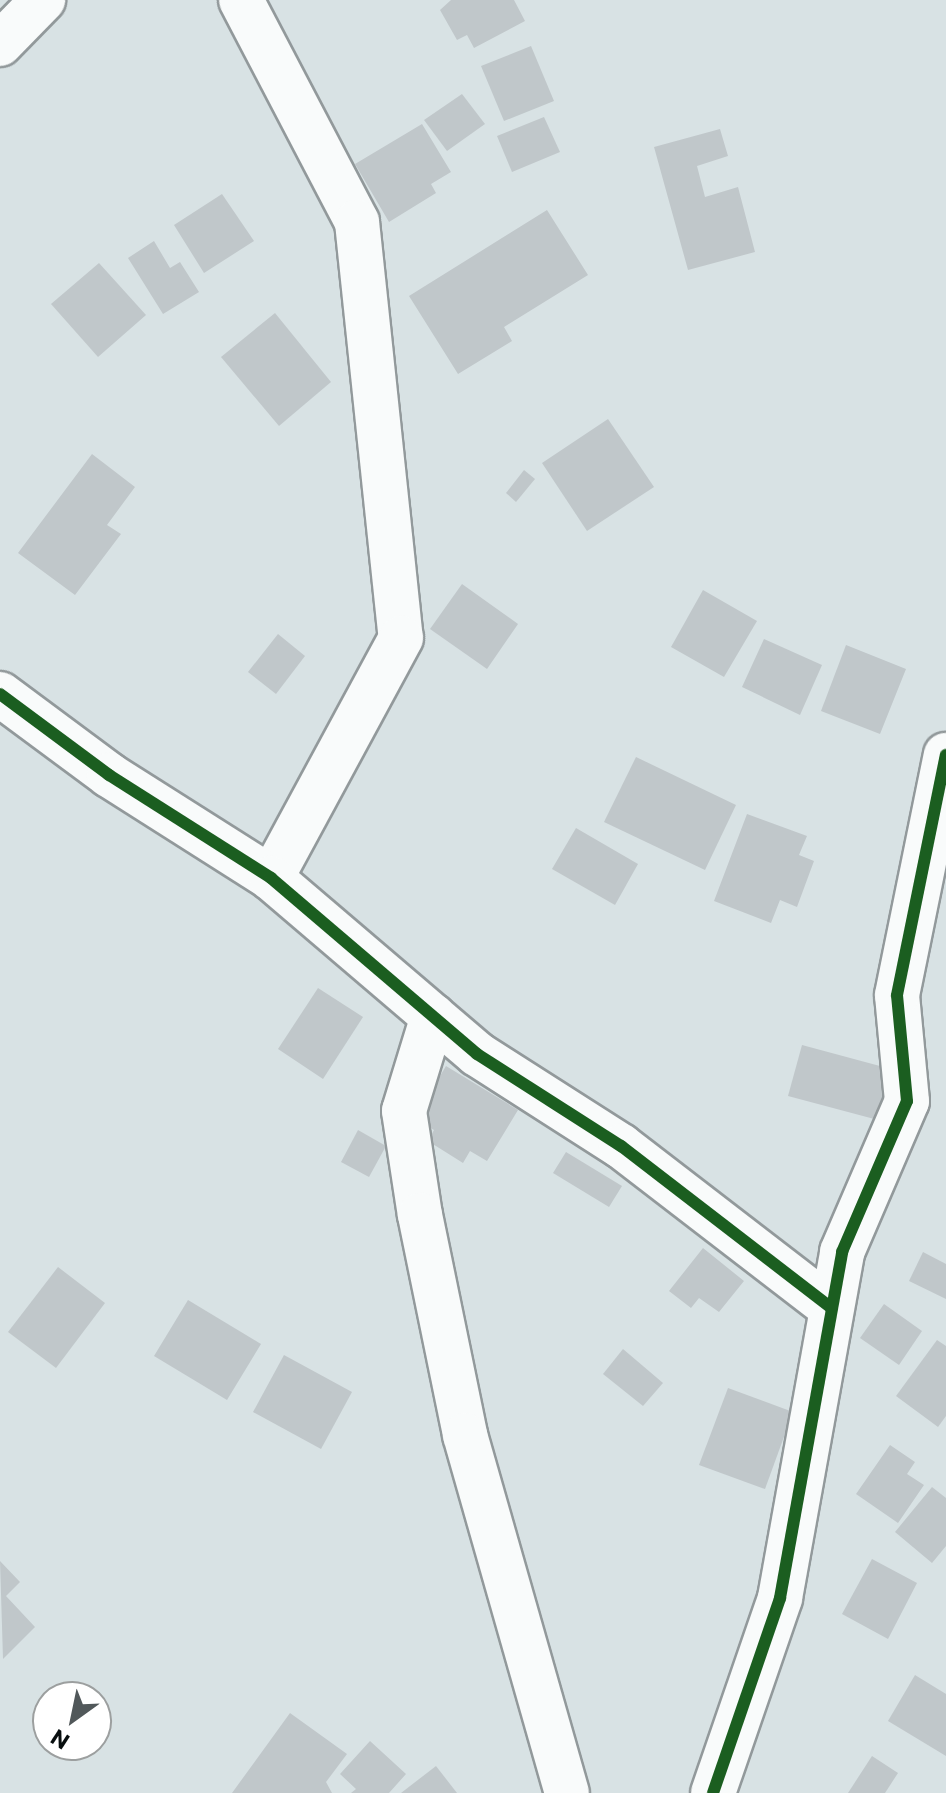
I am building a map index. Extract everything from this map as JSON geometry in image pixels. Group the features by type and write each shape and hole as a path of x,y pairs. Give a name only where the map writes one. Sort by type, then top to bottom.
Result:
{"street":[{"path":"0,44 43,0"},
{"path":"241,0 357,222 401,638 271,878"},
{"path":"0,694 109,775 271,878 522,1088 621,1146 831,1308"},
{"path":"713,1793 780,1598 842,1252 907,1101 897,995 946,755"},
{"path":"433,1016 404,1111 420,1215 465,1435 567,1793"}],"building":[{"path":"451,0 514,0 525,21 474,48 467,35 457,40 440,10"},
{"path":"531,46 554,101 504,121 481,66"},
{"path":"462,94 485,124 447,151 424,120"},
{"path":"544,117 560,152 512,172 497,136"},
{"path":"422,124 451,172 431,184 436,193 389,222 355,164"},
{"path":"720,129 728,156 697,166 705,197 738,187 755,252 688,270 654,147"},
{"path":"222,194 254,241 204,273 174,225"},
{"path":"547,210 588,275 504,327 512,341 458,374 409,296"},
{"path":"154,241 170,268 180,262 199,292 163,314 128,258"},
{"path":"99,263 146,315 98,357 51,304"},
{"path":"275,313 331,382 279,426 221,357"},
{"path":"608,419 654,487 587,531 542,463"},
{"path":"92,454 135,487 107,525 121,534 75,595 18,553"},
{"path":"524,470 535,479 516,502 506,493"},
{"path":"462,584 518,624 487,669 430,629"},
{"path":"703,590 757,621 724,677 671,647"},
{"path":"278,634 305,656 276,694 248,672"},
{"path":"764,639 822,665 800,715 742,687"},
{"path":"846,645 906,669 880,734 821,711"},
{"path":"636,757 736,805 705,870 604,822"},
{"path":"747,814 807,836 799,855 814,861 797,907 780,900 771,923 714,901"},
{"path":"576,828 638,864 615,905 552,869"},
{"path":"318,988 363,1017 323,1079 278,1049"},
{"path":"802,1045 891,1069 878,1120 788,1096"},
{"path":"446,1066 518,1110 487,1161 470,1151 463,1163 428,1141 434,1130 415,1118"},
{"path":"358,1130 386,1146 369,1177 341,1162"},
{"path":"566,1152 622,1186 609,1207 553,1173"},
{"path":"703,1248 744,1281 719,1312 699,1298 691,1308 669,1291"},
{"path":"923,1252 946,1264 946,1299 909,1281"},
{"path":"58,1267 105,1303 56,1368 8,1332"},
{"path":"188,1300 261,1344 227,1400 154,1356"},
{"path":"884,1304 922,1331 899,1365 860,1338"},
{"path":"937,1340 946,1346 946,1416 938,1427 896,1396"},
{"path":"623,1349 663,1383 643,1406 603,1374"},
{"path":"284,1355 352,1392 321,1449 253,1412"},
{"path":"728,1388 793,1412 765,1489 699,1465"},
{"path":"890,1445 915,1462 907,1474 924,1485 898,1523 856,1494"},
{"path":"932,1487 946,1498 946,1546 932,1563 895,1532"},
{"path":"872,1559 917,1583 888,1639 842,1614"},
{"path":"0,1561 20,1582 6,1596 35,1627 3,1659"},
{"path":"915,1675 946,1694 946,1756 888,1721"},
{"path":"290,1713 347,1754 326,1782 332,1793 232,1793"},
{"path":"370,1741 406,1774 389,1793 351,1793 356,1789 340,1774"},
{"path":"872,1756 898,1773 885,1793 848,1793"},
{"path":"436,1766 457,1793 401,1793"}],"cycle path":[{"path":"0,694 109,775 271,878 477,1054 621,1146 831,1308"},
{"path":"713,1793 780,1598 842,1252 907,1101 897,995 946,755"}]}
